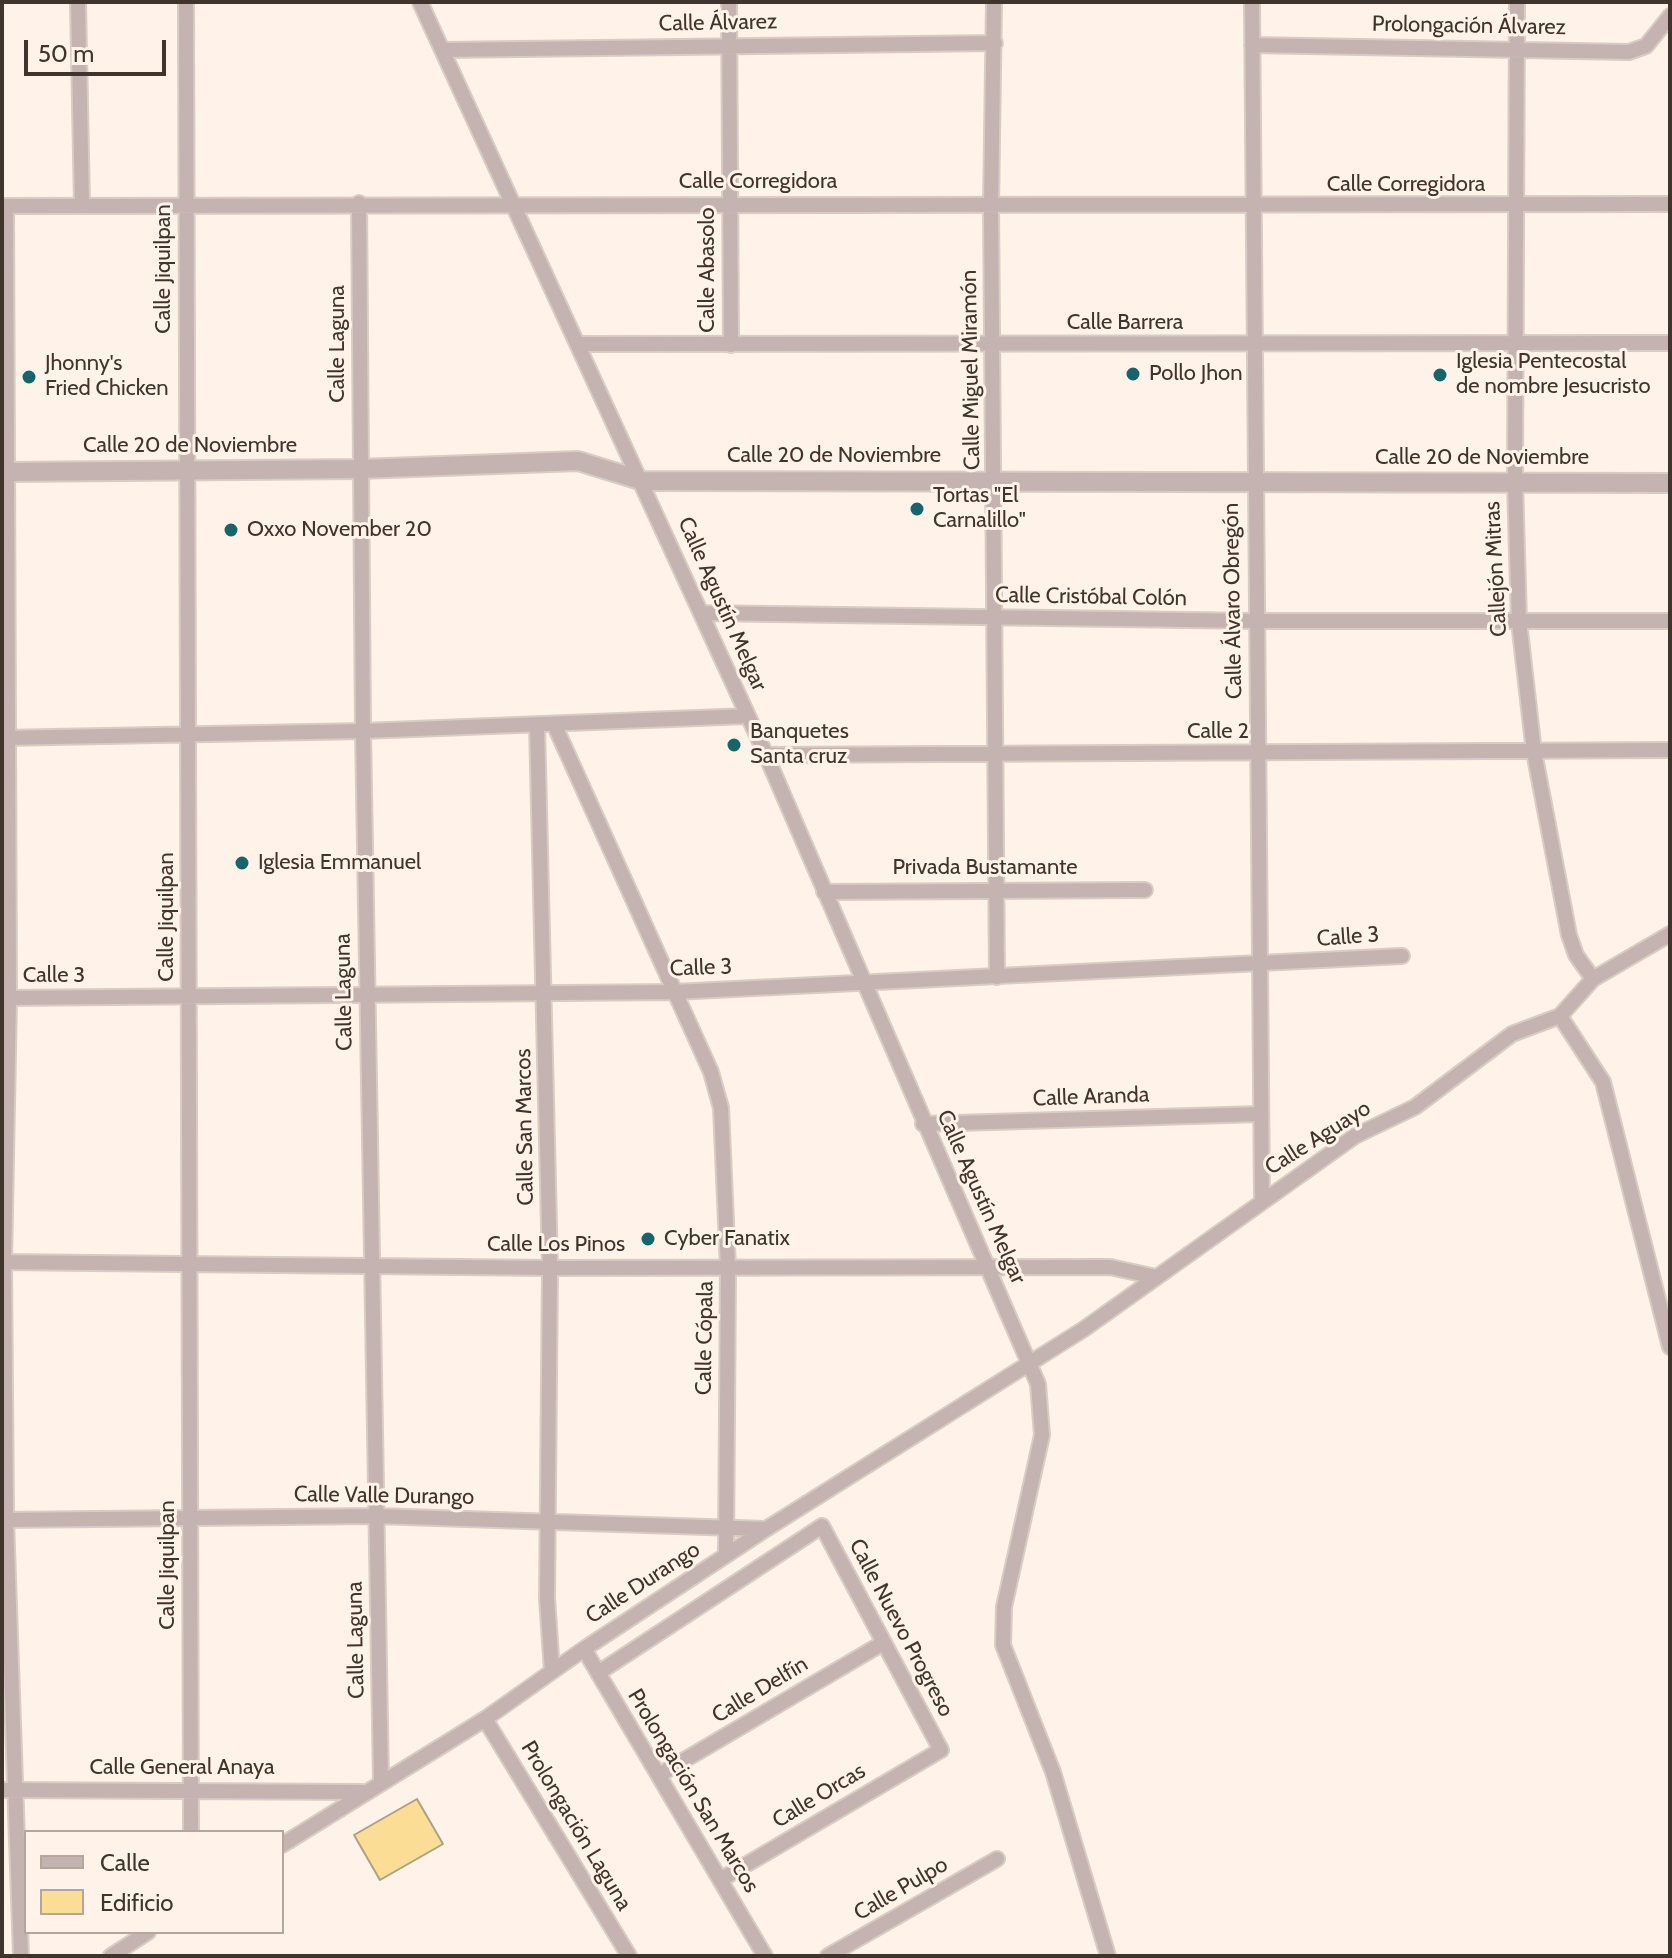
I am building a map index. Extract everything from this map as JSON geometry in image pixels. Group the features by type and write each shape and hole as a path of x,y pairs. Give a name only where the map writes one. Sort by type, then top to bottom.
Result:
{"street":[{"path":"78,2 82,206"},
{"name":"Calle Jiquilpan","path":"186,2 191,1830"},
{"name":"Calle Agustín Melgar","path":"420,2 703,613 923,1124 1030,1361 1043,1408 1042,1435 1004,1607 1003,1645 1009,1667 1053,1772 1108,1956"},
{"name":"Calle Abasolo","path":"729,2 731,345"},
{"name":"Calle Miguel Miramón","path":"994,2 991,206 997,977"},
{"name":"Calle Álvaro Obregón","path":"1252,2 1253,482 1262,1199"},
{"name":"Callejón Mitras","path":"1517,2 1514,343 1519,622 1534,752 1569,935 1576,955 1593,979"},
{"name":"Prolongación Álvarez","path":"1252,45 1629,52 1646,46 1670,16"},
{"name":"Calle Álvarez","path":"442,50 995,43"},
{"name":"Calle Laguna","path":"359,203 366,996 381,1781"},
{"name":"Calle Corregidora","path":"4,206 513,203 1515,207 1670,204"},
{"path":"4,206 4,1520 8,1790 21,1956"},
{"name":"Calle Barrera","path":"579,344 1670,343"},
{"name":"Calle 20 de Noviembre","path":"3,472 360,469 578,461 643,481 994,479 1670,483"},
{"name":"Calle Cristóbal Colón","path":"703,613 1255,621 1670,621"},
{"path":"4,738 188,732 363,731 748,716"},
{"name":"Calle Cópala","path":"554,724 711,1072 721,1108 728,1268 726,1555"},
{"name":"Calle San Marcos","path":"537,725 550,1268 547,1598 552,1671"},
{"name":"Calle 2","path":"766,755 1670,750"},
{"name":"Privada Bustamante","path":"824,892 1145,890"},
{"name":"Calle Aguayo","path":"1030,1361 1084,1329 1262,1199 1364,1130 1415,1107 1504,1038 1560,1016 1593,979 1670,934"},
{"name":"Calle 3","path":"6,998 674,992 1402,956"},
{"path":"1560,1016 1603,1082 1670,1347"},
{"name":"Calle Aranda","path":"923,1124 1260,1114"},
{"name":"Calle Los Pinos","path":"3,1262 550,1268 988,1265 1117,1267 1156,1277"},
{"name":"Calle Durango","path":"284,1844 485,1719 726,1555 1030,1361"},
{"name":"Calle Valle Durango","path":"4,1520 376,1516 766,1529"},
{"name":"Calle Nuevo Progreso","path":"598,1673 822,1526 941,1750"},
{"name":"Calle Delfín","path":"659,1775 883,1643"},
{"name":"Prolongación San Marcos","path":"584,1649 765,1956"},
{"name":"Prolongación Laguna","path":"485,1719 629,1956"},
{"name":"Calle Orcas","path":"720,1880 941,1750"},
{"name":"Calle General Anaya","path":"8,1790 363,1792"},
{"name":"Calle Pulpo","path":"828,1956 997,1859"},
{"path":"111,1956 145,1934"}],"building":[{"path":"417,1799 443,1844 380,1880 354,1835"}],"place":[{"name":"Pollo Jhon","path":"1133,374"},
{"name":"Iglesia Pentecostal de nombre Jesucristo","path":"1440,375"},
{"name":"Jhonny's Fried Chicken","path":"29,377"},
{"name":"Tortas \"El Carnalillo\"","path":"917,509"},
{"name":"Oxxo November 20","path":"231,530"},
{"name":"Banquetes Santa cruz","path":"734,745"},
{"name":"Iglesia Emmanuel","path":"242,863"},
{"name":"Cyber Fanatix","path":"648,1239"}]}
